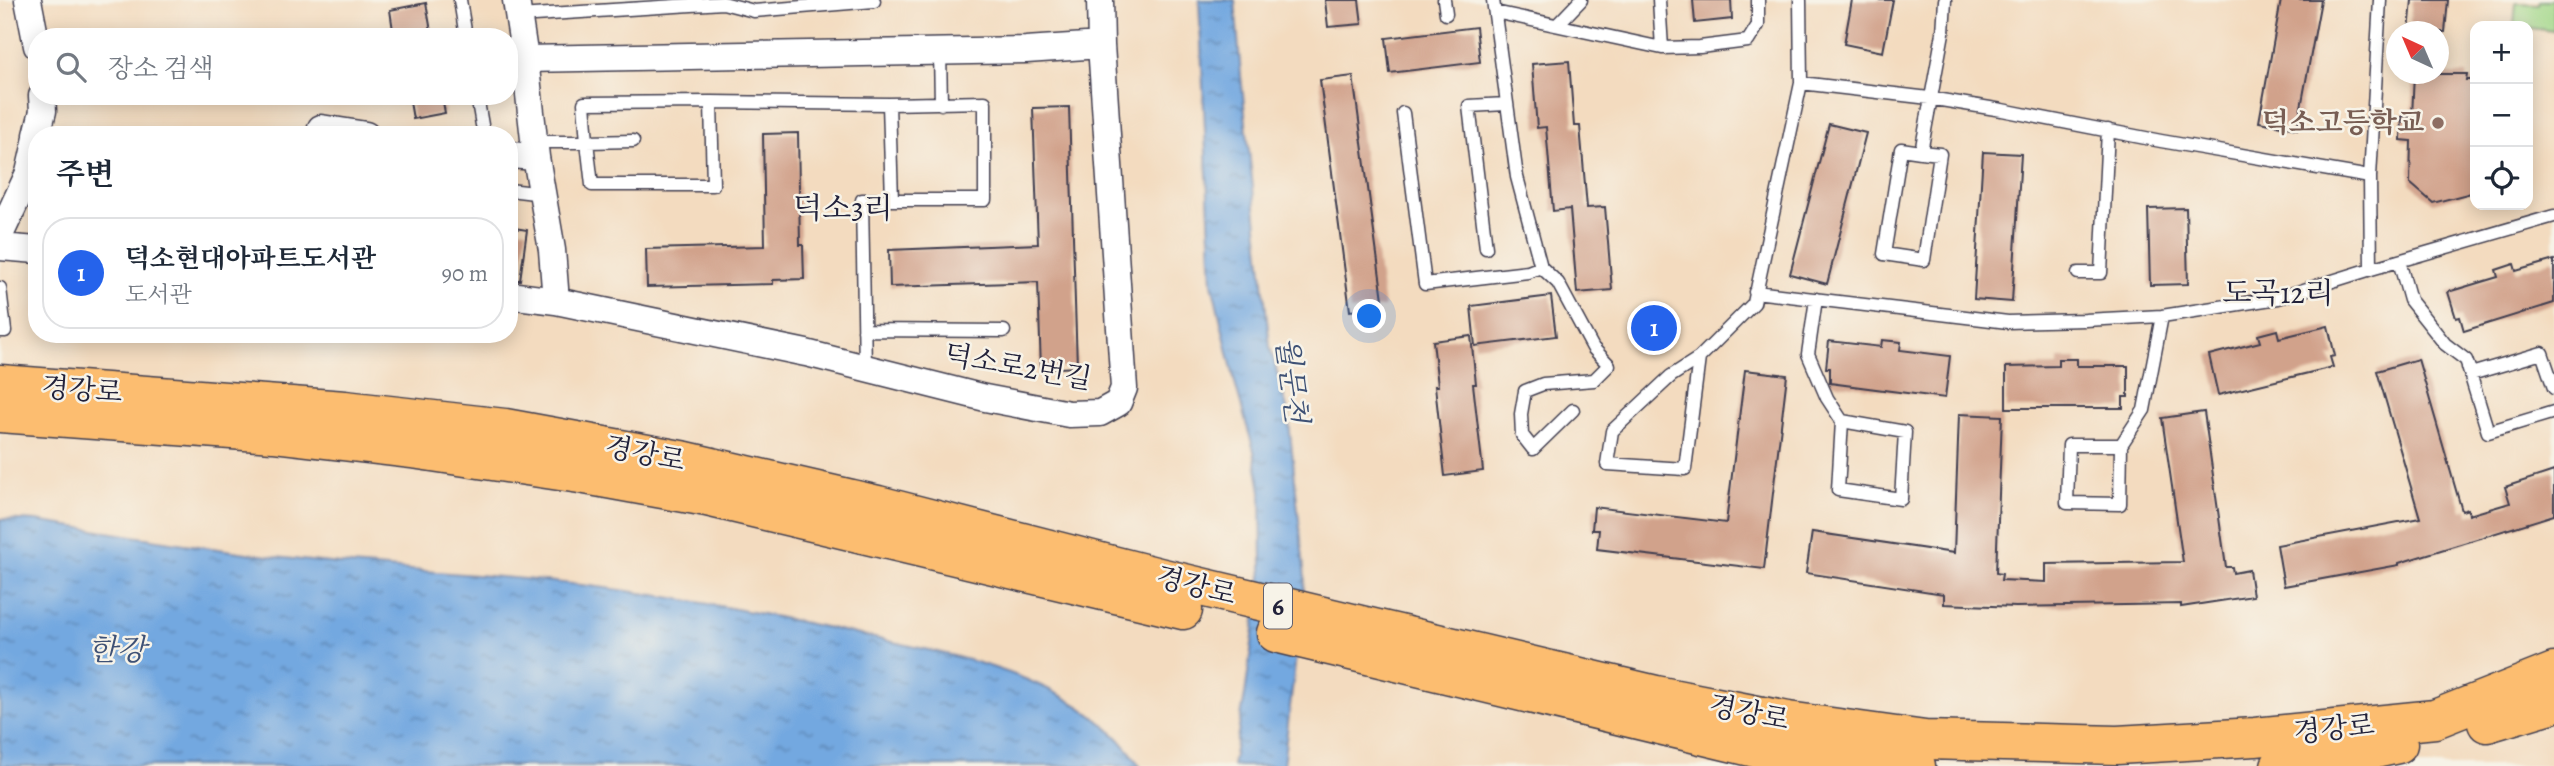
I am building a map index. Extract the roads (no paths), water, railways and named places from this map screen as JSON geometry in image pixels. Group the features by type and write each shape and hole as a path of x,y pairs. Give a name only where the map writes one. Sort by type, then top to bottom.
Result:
{"main road":[{"name":"경강로","path":"0,384 345,410 505,428 673,459 878,505 1172,580 1656,695 1788,721 1925,740 2117,745 2255,737 2435,719 2554,672"},
{"name":"경강로","path":"0,414 273,433 473,458 694,494 1772,752 1916,766"},
{"name":"경강로","path":"2280,766 2303,765 2453,732 2554,703"}],"street":[{"path":"28,0 33,28"},
{"name":"덕소로2번길","path":"518,296 556,300 806,353 985,398 1069,414 1100,413 1118,403 1125,388 1100,0"},
{"path":"517,8 535,149 552,250 556,300"},
{"path":"525,60 1026,50 1101,45"},
{"path":"39,126 43,105"},
{"path":"518,153 535,149"},
{"path":"0,235 28,175"},
{"path":"0,247 28,249"}],"lane":[{"path":"460,0 465,28"},
{"path":"1444,0 1446,14"},
{"path":"1557,25 1581,0"},
{"path":"1659,0 1662,48"},
{"path":"1573,410 1533,449 1521,435 1525,391 1543,384 1594,380 1609,365 1594,348 1558,283 1541,267 1517,177 1494,6 1557,25 1662,48 1748,41 1758,25 1758,0"},
{"path":"1699,358 1685,469 1607,464 1612,430 1671,376 1699,358 1754,303 1801,83 1800,0"},
{"path":"1921,152 1943,33 1945,0"},
{"path":"2371,269 2370,177 2380,0"},
{"path":"517,8 723,3 754,11 874,1"},
{"path":"940,51 941,104"},
{"path":"1801,83 1929,98 2370,177"},
{"path":"711,102 713,185 592,185 584,103 711,102 941,104 985,102 985,200 862,200 864,368"},
{"path":"889,104 892,200"},
{"path":"1486,248 1469,106 1506,104"},
{"path":"479,105 482,125"},
{"path":"1403,113 1425,284 1528,272 1541,267"},
{"path":"2078,273 2101,273 2108,131"},
{"path":"535,149 587,142 633,141"},
{"path":"1901,149 1921,152 1940,154 1924,260 1884,254 1901,149"},
{"path":"518,191 543,194"},
{"path":"1755,292 2008,322 2162,316 2278,298 2554,216"},
{"path":"2399,261 2410,300 2445,344 2466,360 2488,432 2554,412"},
{"path":"0,288 5,331 0,331"},
{"path":"1816,299 1808,354 1827,398 1842,421 1838,491 1901,499 1905,432 1842,421"},
{"path":"2121,445 2069,444 2067,503 2120,504 2121,445 2144,410 2162,316"},
{"path":"864,330 1004,331"},
{"path":"2466,360 2470,374 2542,352 2554,388"}],"water":[{"path":"1199,0 1235,0 1270,347 1288,412 1305,579 1283,766 1232,766 1245,695 1262,570 1261,491 1254,451 1212,283"},
{"name":"한강","path":"0,519 36,521 293,559 616,589 825,627 976,662 1052,691 1086,711 1116,736 1140,766 0,766"}],"place":[{"name":"덕소고등학교","path":"2438,123"},
{"name":"덕소현대아파트도서관","path":"1654,328"}],"district":[{"name":"덕소3리","path":"843,208"},
{"name":"도곡12리","path":"2278,293"}],"water label":[{"name":"월문천","path":"1292,380"}]}
